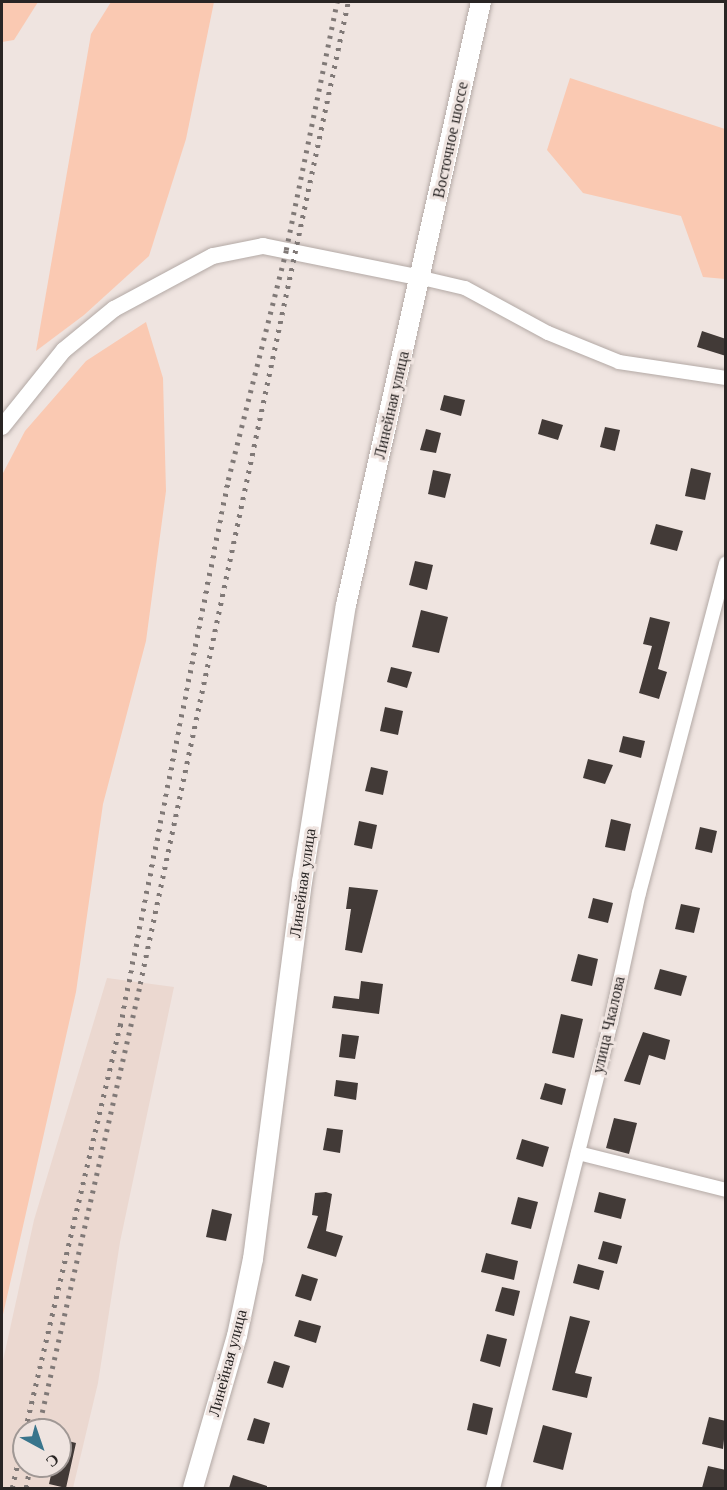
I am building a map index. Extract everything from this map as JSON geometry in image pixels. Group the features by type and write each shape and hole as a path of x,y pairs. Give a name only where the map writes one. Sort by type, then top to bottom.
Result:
{"main road":[{"name":"Восточное шоссе","path":"422,278 481,2"},
{"name":"Линейная улица","path":"193,1488 237,1336 253,1259 302,882 346,604 422,278"}],"street":[{"path":"2,427 64,350 114,309 213,256 263,246 465,288 548,333 619,362 726,378"},
{"name":"улица Чкалова","path":"493,1488 578,1153 642,881 726,562"},
{"path":"578,1153 726,1190"}],"shaded area":[{"path":"2,2 38,2 14,40 2,42"},
{"path":"111,2 214,2 186,139 149,256 84,315 36,351 91,34"},
{"path":"570,78 725,129 725,279 703,277 681,216 583,193 547,150"},
{"path":"146,322 163,378 166,491 146,641 103,804 76,992 2,1319 2,475 25,431 86,361"},
{"path":"107,978 174,987 120,1242 98,1383 73,1488 2,1488 2,1365 34,1220"}],"building":[{"path":"702,331 726,339 726,356 697,347"},
{"path":"444,395 465,400 461,416 440,410"},
{"path":"542,419 563,425 558,440 538,434"},
{"path":"605,427 620,430 615,451 600,447"},
{"path":"426,429 441,433 436,453 420,450"},
{"path":"691,468 711,473 705,500 685,496"},
{"path":"433,470 451,474 445,498 428,494"},
{"path":"656,524 683,531 677,551 650,544"},
{"path":"415,561 433,565 427,590 409,585"},
{"path":"421,610 448,617 439,653 412,647"},
{"path":"650,617 670,622 658,669 667,672 659,699 639,693 652,646 643,644"},
{"path":"391,667 412,672 407,688 387,682"},
{"path":"385,707 403,711 398,735 380,731"},
{"path":"623,736 645,741 641,758 619,752"},
{"path":"588,759 613,765 605,784 583,778"},
{"path":"371,767 388,771 383,795 365,791"},
{"path":"611,819 631,824 625,851 605,847"},
{"path":"359,821 377,825 372,849 354,845"},
{"path":"700,827 717,831 712,853 695,849"},
{"path":"349,887 378,890 362,953 345,950 351,909 346,909"},
{"path":"593,898 613,903 608,923 588,918"},
{"path":"681,904 700,908 694,933 675,929"},
{"path":"578,954 598,959 592,986 571,981"},
{"path":"660,969 687,976 681,996 654,989"},
{"path":"361,981 383,984 379,1014 332,1008 334,996 359,999"},
{"path":"561,1014 583,1019 574,1058 552,1053"},
{"path":"643,1032 670,1040 665,1060 649,1055 640,1085 624,1081"},
{"path":"342,1034 359,1036 355,1059 339,1057"},
{"path":"336,1080 358,1083 356,1100 334,1096"},
{"path":"545,1083 566,1089 562,1105 540,1099"},
{"path":"614,1118 637,1123 629,1154 606,1148"},
{"path":"327,1128 343,1130 340,1153 323,1150"},
{"path":"522,1139 549,1147 543,1167 516,1159"},
{"path":"599,1192 626,1199 621,1219 594,1212"},
{"path":"315,1193 332,1194 326,1231 343,1236 336,1257 307,1248 318,1216 312,1215"},
{"path":"518,1197 538,1202 531,1229 511,1224"},
{"path":"212,1209 232,1214 226,1241 206,1237"},
{"path":"603,1241 622,1246 617,1264 598,1259"},
{"path":"486,1253 518,1261 514,1280 481,1272"},
{"path":"578,1264 604,1271 599,1290 573,1283"},
{"path":"302,1274 318,1279 311,1301 295,1296"},
{"path":"502,1287 520,1291 514,1316 495,1311"},
{"path":"570,1316 590,1321 575,1373 592,1377 587,1398 552,1390"},
{"path":"299,1320 321,1326 316,1343 294,1336"},
{"path":"487,1334 507,1339 500,1367 480,1361"},
{"path":"274,1361 290,1366 283,1388 267,1383"},
{"path":"473,1403 493,1408 487,1435 467,1430"},
{"path":"709,1417 726,1421 723,1449 702,1444"},
{"path":"254,1418 270,1423 264,1444 247,1440"},
{"path":"543,1425 572,1433 563,1470 533,1462"},
{"path":"72,1442 76,1443 72,1461"},
{"path":"708,1466 726,1470 726,1488 702,1488"},
{"path":"233,1475 267,1486 267,1488 229,1488"},
{"path":"50,1478 68,1478 66,1488 49,1484"}],"railway":[{"path":"28,1418 120,1026 228,480 286,250 337,2"},
{"path":"41,1418 140,984 348,2"},
{"path":"12,1488 14,1478"},
{"path":"26,1488 28,1478"}]}
